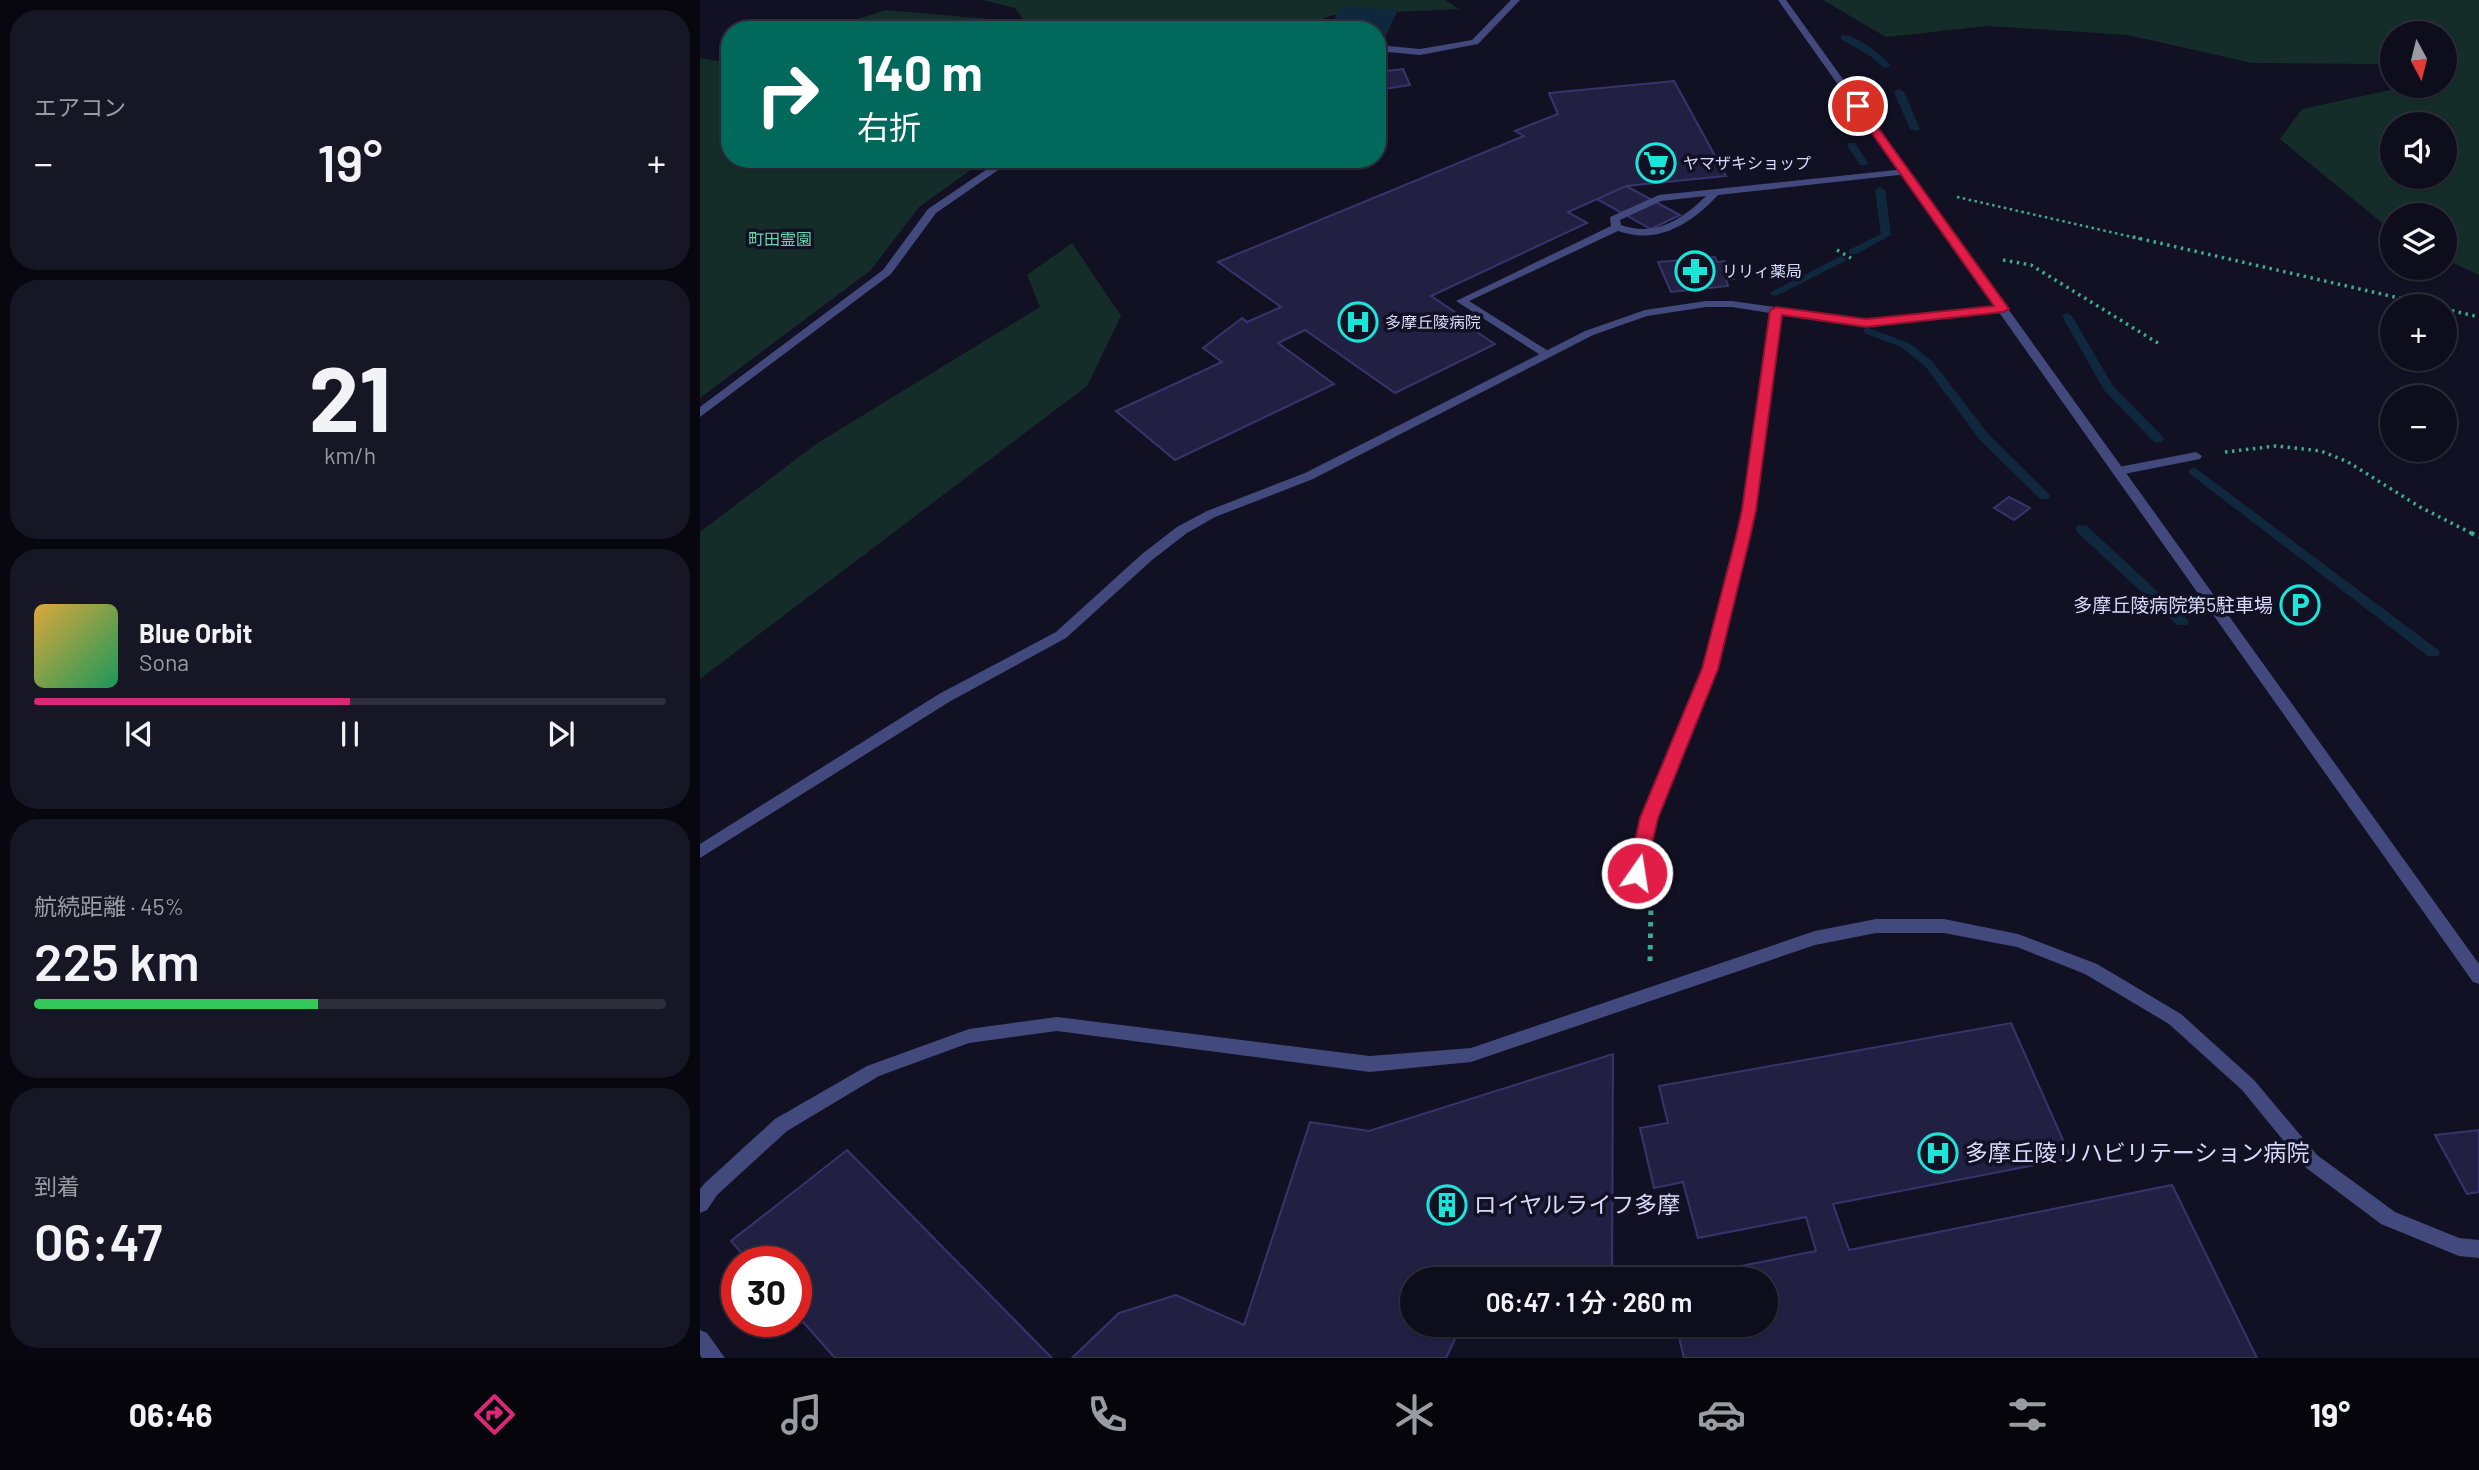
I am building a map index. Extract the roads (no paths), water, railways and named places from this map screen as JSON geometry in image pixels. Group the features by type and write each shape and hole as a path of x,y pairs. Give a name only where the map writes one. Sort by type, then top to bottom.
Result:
{"street":[{"path":"1386,49 1420,52 1475,41 1516,0"},
{"path":"1782,0 2479,977"},
{"path":"700,413 887,272 932,211 996,168"},
{"path":"1714,193 1696,214 1654,234 1632,234 1617,227 1614,219 1659,198 1905,172"},
{"path":"1546,354 1461,301 1617,227"},
{"path":"700,852 944,698 1061,635 1147,557 1182,530 1211,514 1309,476 1546,354 1617,321 1680,306 1732,304 1866,323 2003,309"},
{"path":"1651,874 1637,873 1649,818 1710,669 1749,510 1776,310"},
{"path":"2119,471 2196,456"},
{"path":"700,1204 711,1189 782,1125 873,1071 969,1036 1057,1024 1370,1064 1471,1055 1815,939 1876,926 1944,926 2018,941 2091,969 2175,1019 2248,1085 2311,1161 2388,1218 2459,1247 2479,1249"},
{"path":"700,1340 715,1358"}],"water":[{"path":"1341,7 1398,10 1386,35 1386,21 1333,21"}],"waterway":[{"path":"1844,37 1873,54 1887,66"},
{"path":"1899,92 1915,129"},
{"path":"1852,145 1863,163"},
{"path":"1853,252 1886,235 1880,190"},
{"path":"1774,293 1841,259"},
{"path":"2067,316 2108,388 2158,439"},
{"path":"1868,331 1905,345 1929,364 1984,437 2044,496"},
{"path":"2194,471 2433,653"},
{"path":"2082,529 2182,622"}],"place":[{"name":"ヤマザキショップ","path":"1656,163"},
{"name":"リリィ薬局","path":"1695,271"},
{"name":"多摩丘陵病院","path":"1358,322"},
{"name":"多摩丘陵病院第5駐車場","path":"2300,605"},
{"name":"多摩丘陵リハビリテーション病院","path":"1938,1153"},
{"name":"ロイヤルライフ多摩","path":"1447,1205"}],"park label":[{"name":"町田霊園","path":"780,239"}]}
